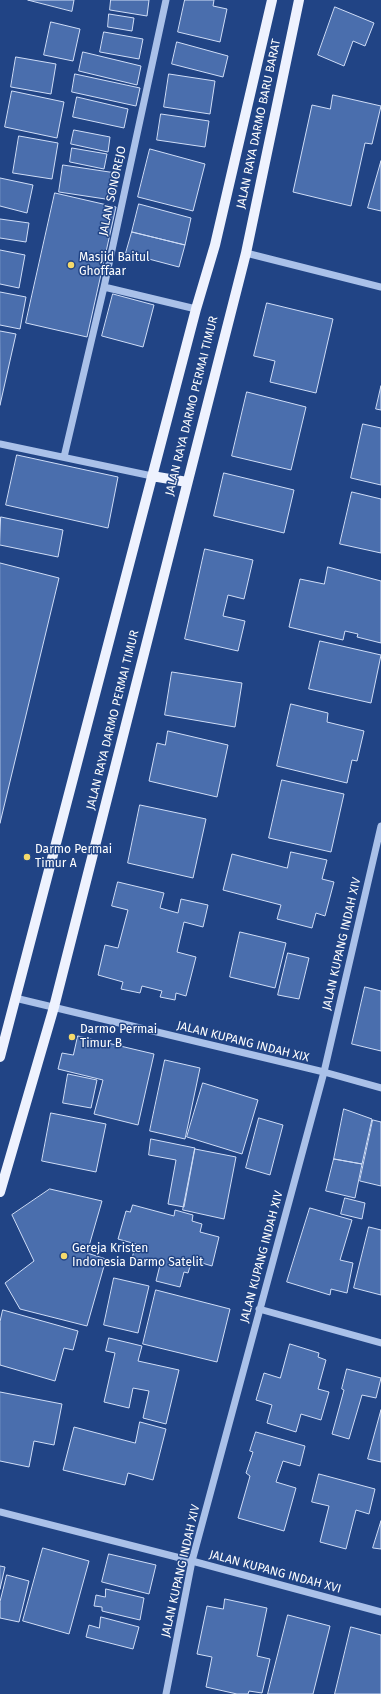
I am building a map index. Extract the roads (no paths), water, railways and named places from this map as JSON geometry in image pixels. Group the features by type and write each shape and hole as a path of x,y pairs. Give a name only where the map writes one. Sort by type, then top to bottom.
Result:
{"main road":[{"name":"JALAN RAYA DARMO BARU BARAT","path":"216,245 272,0"},
{"name":"JALAN RAYA DARMO BARU BARAT","path":"246,253 299,0"},
{"name":"JALAN RAYA DARMO PERMAI TIMUR","path":"0,1057 196,309 216,245"},
{"name":"JALAN RAYA DARMO PERMAI TIMUR","path":"0,1192 54,1007 246,253"},
{"path":"152,476 187,482"}],"street":[{"name":"JALAN SONOREJO","path":"64,457 104,287 166,0"},
{"path":"246,253 381,287"},
{"path":"104,287 196,309"},
{"path":"0,444 152,476"},
{"name":"JALAN KUPANG INDAH XIV","path":"166,1694 192,1561 324,1072 381,826"},
{"name":"JALAN KUPANG INDAH XIX","path":"15,998 324,1072 381,1088"},
{"path":"259,1310 381,1343"},
{"name":"JALAN KUPANG INDAH XVI","path":"0,1512 192,1561 381,1612"}],"place":[{"name":"Masjid Baitul Ghoffaar","path":"71,265"},
{"name":"Darmo Permai Timur A","path":"27,857"},
{"name":"Darmo Permai Timur B","path":"72,1037"},
{"name":"Gereja Kristen Indonesia Darmo Satelit","path":"64,1256"}]}
